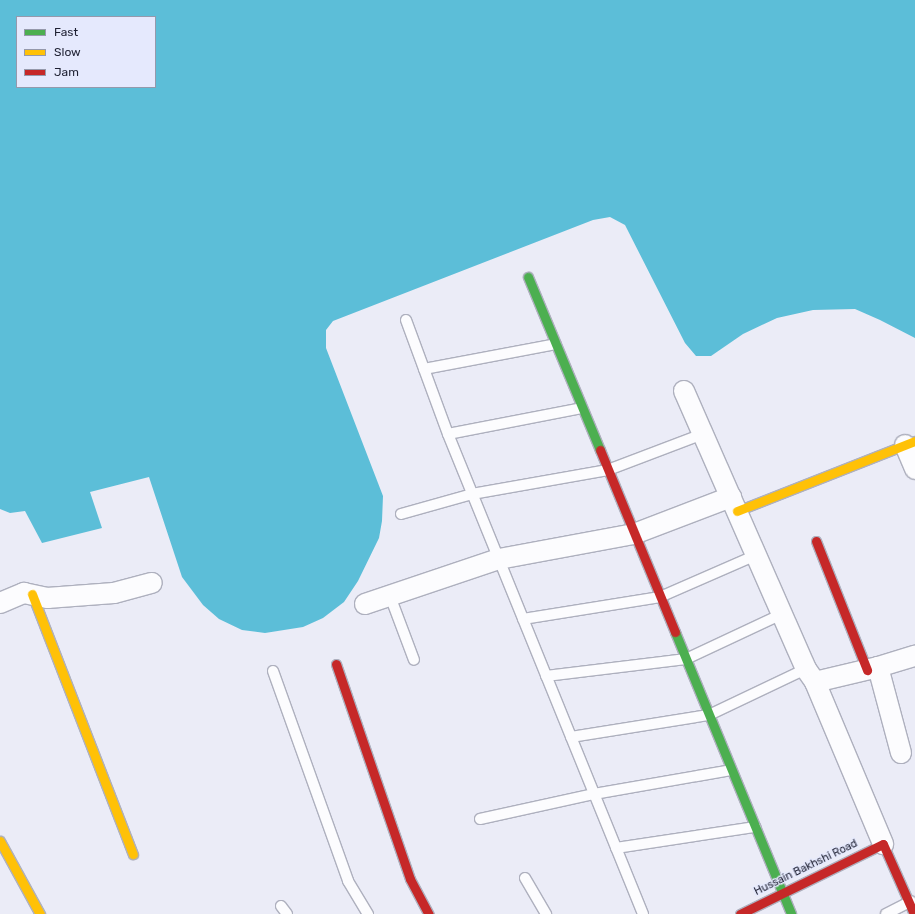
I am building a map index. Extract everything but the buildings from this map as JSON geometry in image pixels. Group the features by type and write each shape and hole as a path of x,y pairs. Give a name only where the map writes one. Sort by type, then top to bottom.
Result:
{"street":[{"path":"528,277 791,914"},
{"path":"684,391 782,614 811,675 883,844 912,901 914,914"},
{"path":"365,604 499,559 634,534 734,504 910,443 915,469"},
{"path":"816,542 872,668 901,753"},
{"path":"0,603 16,595 32,594 47,598 114,593 152,583"},
{"path":"32,594 133,854"},
{"path":"811,675 872,668 915,656"},
{"path":"336,664 410,879 429,914"},
{"path":"0,841 40,914"},
{"name":"Hussain Bakhshi Road","path":"740,914 883,844"}],"lane":[{"path":"406,320 448,434 643,914"},
{"path":"424,369 556,344"},
{"path":"448,434 582,408"},
{"path":"401,514 472,494 608,470 703,434"},
{"path":"523,619 660,597 756,555"},
{"path":"390,596 414,660"},
{"path":"546,676 686,659 782,614"},
{"path":"273,671 348,881 368,914"},
{"path":"571,737 709,715 811,675"},
{"path":"480,819 594,794 731,770"},
{"path":"616,848 755,827"},
{"path":"525,878 546,914"},
{"path":"886,914 912,901"}],"water":[{"path":"0,0 915,0 915,338 855,309 813,310 777,318 743,334 711,356 696,356 685,343 625,225 610,217 593,220 333,321 326,330 326,348 383,496 382,521 379,538 358,581 344,602 323,618 303,627 265,633 242,630 219,619 203,605 182,577 149,477 90,492 102,528 42,543 25,511 10,513 0,509"}],"traffic: fast":[{"path":"528,277 600,450"},
{"path":"675,632 791,914"}],"traffic: slow":[{"path":"737,511 915,441"},
{"path":"32,594 133,854"},
{"path":"0,841 40,914"}],"traffic: jam":[{"path":"600,450 675,632"},
{"path":"816,541 867,670"},
{"path":"336,664 410,879 429,914"},
{"path":"740,914 883,844 914,914"}]}
